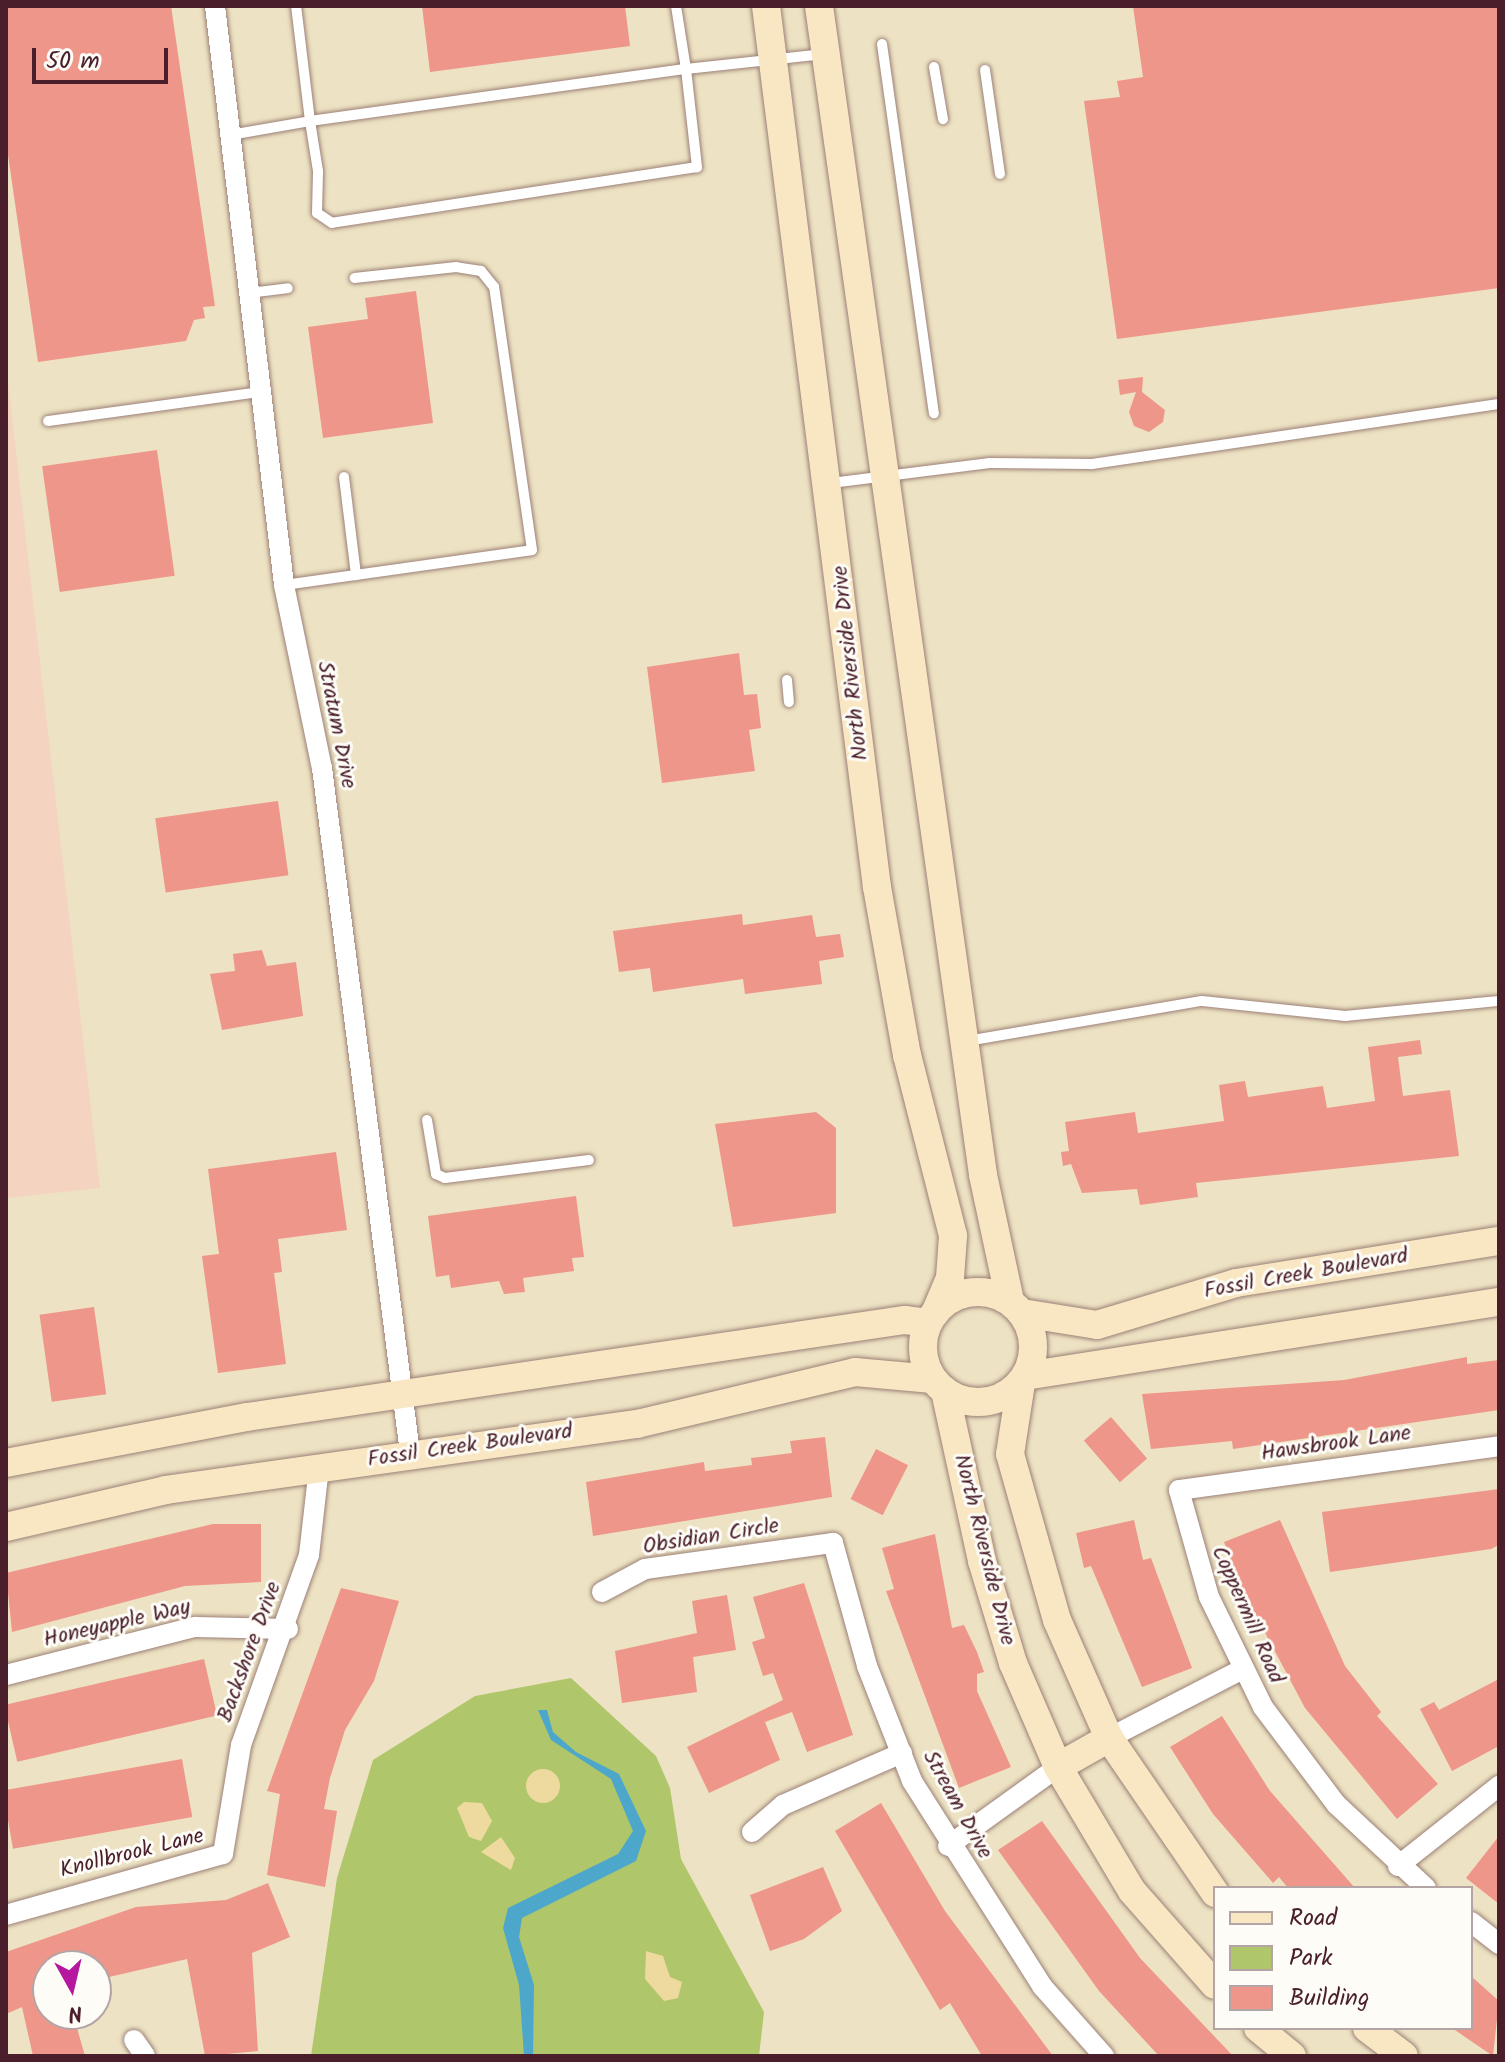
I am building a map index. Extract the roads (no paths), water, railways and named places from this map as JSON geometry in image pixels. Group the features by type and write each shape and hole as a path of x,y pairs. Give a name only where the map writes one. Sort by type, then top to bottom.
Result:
{"main road":[{"name":"North Riverside Drive","path":"766,6 831,483 877,887 907,1055 953,1236 950,1278 931,1318"},
{"path":"819,6 881,479 965,1042 1016,1307 1033,1351 1023,1379 1010,1454 1026,1524 1109,1738 1213,1890"},
{"name":"Fossil Creek Boulevard","path":"1016,1307 1097,1325 1236,1283 1499,1241"},
{"path":"6,1463 145,1433 931,1318 970,1293 1016,1307"},
{"path":"931,1318 923,1352 939,1385 976,1402 1023,1379 1499,1302"},
{"name":"Fossil Creek Boulevard","path":"6,1527 166,1490 410,1453 637,1424 855,1372 939,1385"},
{"name":"North Riverside Drive","path":"939,1385 982,1561 1013,1663 1058,1767 1132,1891 1213,1983"},
{"path":"1058,1767 1109,1738"},
{"path":"1260,2030 1292,2056"},
{"path":"1370,2030 1404,2056"}],"street":[{"name":"Stratum Drive","path":"215,6 284,585 322,768 410,1453"},
{"name":"Hawsbrook Lane","path":"1179,1490 1499,1446"},
{"name":"Backshore Drive","path":"223,1854 241,1745 288,1629 309,1555 319,1467"},
{"name":"Coppermill Road","path":"1179,1490 1187,1540 1241,1670 1307,1769 1398,1866 1423,1886"},
{"name":"Obsidian Circle","path":"602,1592 645,1569 833,1543"},
{"name":"Stream Drive","path":"833,1543 867,1666 902,1753 948,1846 1042,1986 1104,2056"},
{"name":"Honeyapple Way","path":"6,1675 195,1627 288,1629"},
{"path":"1109,1738 1241,1670"},
{"path":"752,1832 783,1805 902,1753"},
{"path":"948,1846 1058,1767"},
{"path":"1398,1866 1499,1786"},
{"name":"Knollbrook Lane","path":"6,1915 223,1854"},
{"path":"1473,1924 1499,1944"}],"lane":[{"path":"296,6 317,213 332,223 697,167 676,6"},
{"path":"882,44 934,413"},
{"path":"230,135 686,69 826,54"},
{"path":"934,67 943,119"},
{"path":"985,70 1000,174"},
{"path":"284,585 532,550 494,287 481,271 456,267 355,278"},
{"path":"249,293 288,288"},
{"path":"48,421 261,392"},
{"path":"831,483 990,463 1092,464 1499,404"},
{"path":"344,477 356,575"},
{"path":"787,680 789,702"},
{"path":"965,1042 1202,1001 1345,1016 1499,1001"},
{"path":"427,1120 436,1174 445,1178 589,1160"}],"water":[{"path":"538,1710 547,1710 553,1732 576,1752 619,1774 646,1831 636,1861 522,1918 519,1937 534,1985 533,2056 524,2056 519,1985 503,1928 508,1908 618,1854 633,1831 611,1779 551,1740"}]}
